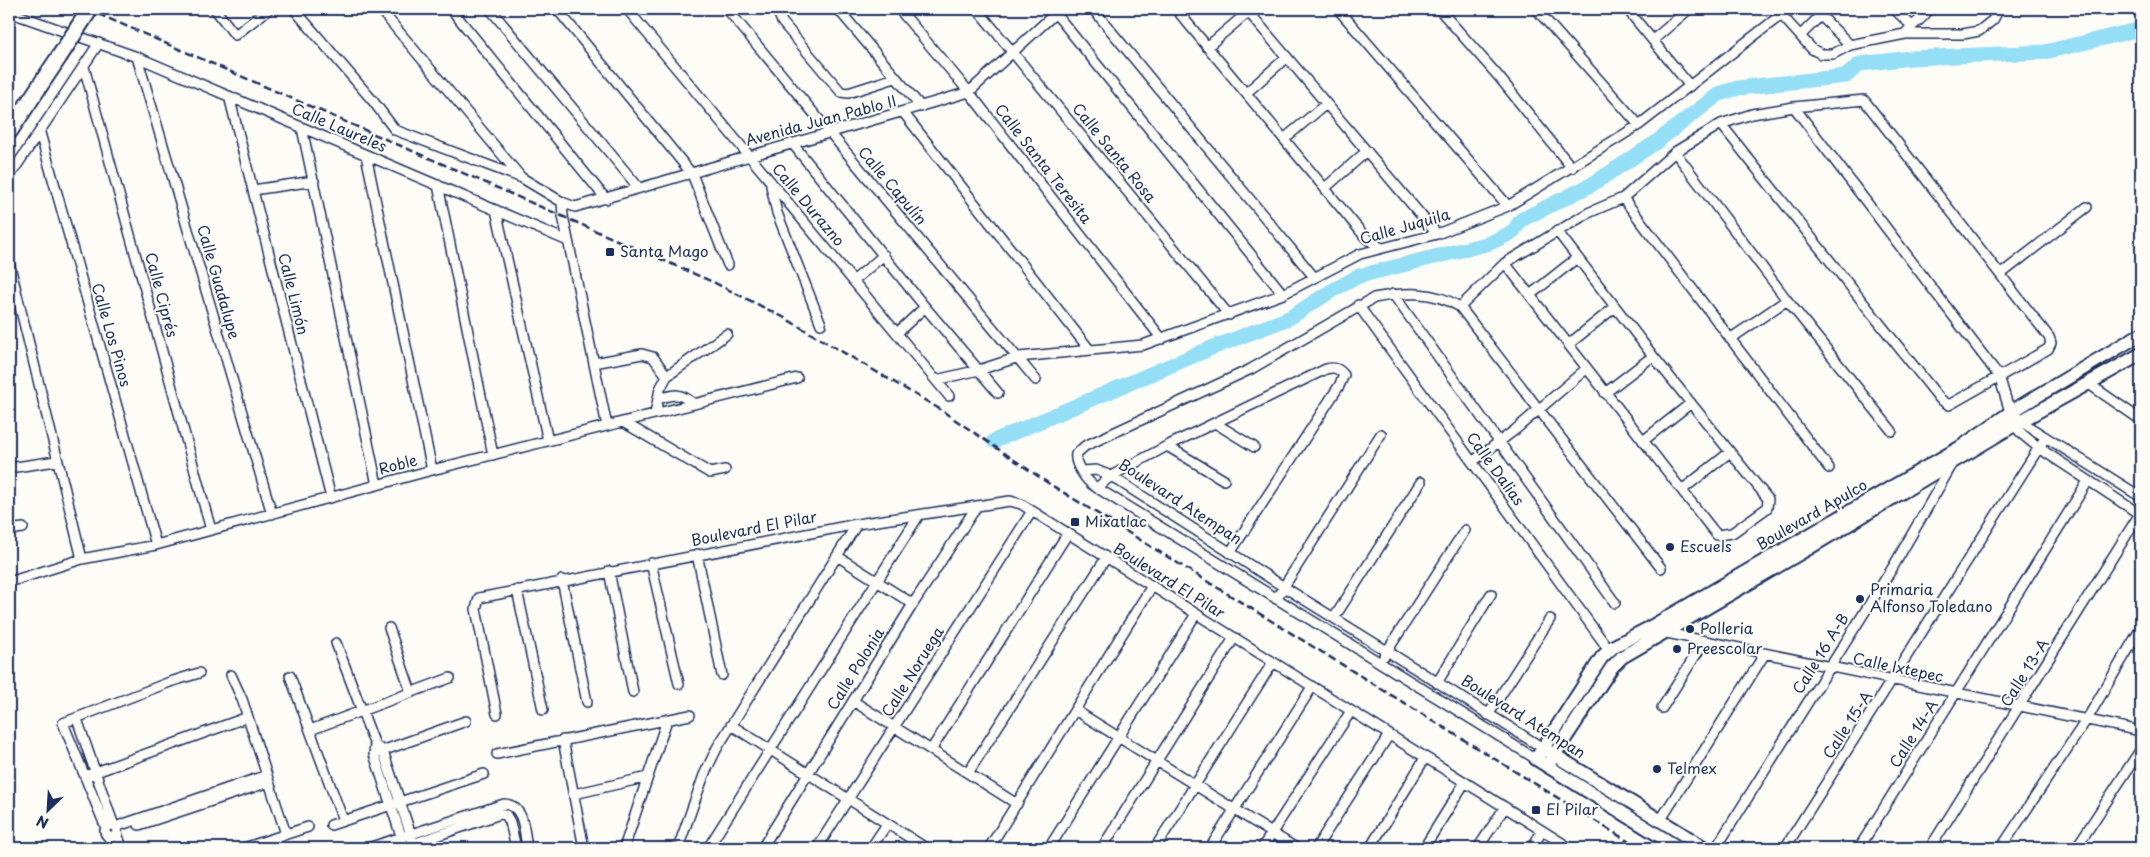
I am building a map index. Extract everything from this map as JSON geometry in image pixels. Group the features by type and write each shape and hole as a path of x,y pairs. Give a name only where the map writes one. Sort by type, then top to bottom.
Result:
{"highway":[{"path":"9,132 90,9"}],"street":[{"path":"215,9 235,35 269,9"},
{"name":"Calle Laureles","path":"294,9 373,101 395,130 522,178 562,202"},
{"path":"380,9 522,178"},
{"path":"451,9 606,199"},
{"path":"490,9 639,188"},
{"path":"557,9 692,174 728,265"},
{"name":"Calle Durazno","path":"627,9 771,184 950,396"},
{"name":"Calle Capulín","path":"727,9 1019,357 1036,380"},
{"path":"792,9 783,12 780,17 782,22 841,92 848,92 895,78"},
{"path":"838,9 921,107"},
{"name":"Calle Santa Teresita","path":"899,9 969,92 1162,339"},
{"name":"Calle Santa Rosa","path":"977,9 1229,315"},
{"path":"1093,9 1314,277"},
{"path":"1176,9 1366,238 1381,248"},
{"path":"1338,9 1508,206"},
{"path":"1439,9 1499,77 1572,168"},
{"path":"1536,9 1639,125"},
{"path":"1627,9 1690,86"},
{"path":"1653,40 1689,9"},
{"path":"1894,9 1912,25"},
{"path":"1905,34 1912,25 1924,18 1929,9"},
{"path":"1779,12 1821,54 1833,54 1850,45 1905,34 1963,34 1979,31 1993,20 1999,9"},
{"path":"1056,10 1283,294"},
{"name":"Avenida Juan Pablo II","path":"562,202 575,206 606,199 749,155 969,92 1014,52 1056,10"},
{"path":"1207,46 1247,10 1437,234"},
{"name":"Calle Laureles","path":"9,11 138,57 568,242"},
{"name":"Calle Juquila","path":"936,380 980,370 1019,357 1143,345 1283,294 1360,254 1437,234 1508,206 1639,125 1690,86 1779,12"},
{"path":"1801,35 1824,12 1850,45"},
{"path":"9,177 99,43"},
{"name":"Calle Guadalupe","path":"138,57 272,514"},
{"path":"1246,92 1287,57"},
{"name":"Calle Ciprés","path":"84,67 211,530"},
{"name":"Calle Limón","path":"229,96 331,498"},
{"path":"1460,307 1505,264 1588,212 1623,198 1675,152 1721,124 1752,114 1794,107 1864,100 2049,337 2051,343 2048,349 1949,405 1940,399 1721,124"},
{"path":"1284,139 1326,104"},
{"path":"1794,107 1999,376 2013,414 2039,448 2141,514"},
{"path":"903,112 1088,349"},
{"path":"302,128 377,485"},
{"name":"Calle Los Pinos","path":"40,133 156,545"},
{"path":"792,143 998,393"},
{"path":"1325,188 1367,151"},
{"path":"1675,152 1786,300 1892,431"},
{"path":"366,155 432,470"},
{"path":"253,190 314,181"},
{"path":"771,184 777,213 821,324"},
{"path":"438,185 492,455"},
{"path":"1623,198 1829,468"},
{"path":"562,202 568,242 607,426"},
{"path":"2001,274 2087,207"},
{"path":"496,210 548,441"},
{"path":"1505,264 1712,529 1718,535 1723,536 1732,533 1769,505 1768,499 1690,403 1557,231"},
{"path":"1360,254 1366,238"},
{"path":"853,281 884,255"},
{"path":"1530,295 1578,258"},
{"path":"9,262 12,287 82,559"},
{"path":"1393,294 1498,443 1615,603"},
{"path":"1083,471 1074,460 1076,454 1086,446 1251,369 1358,305 1374,298 1393,294 1430,294 1447,298 1460,307 1661,568"},
{"path":"1730,339 1786,300"},
{"name":"Calle Dalias","path":"1358,305 1608,650"},
{"path":"897,333 926,307"},
{"path":"1569,344 1615,307"},
{"path":"655,414 662,382 667,376 727,334"},
{"name":"Boulevard Apulco","path":"1545,757 1608,650 1961,447 2141,334"},
{"path":"594,363 642,354 653,357 667,376"},
{"name":"Boulevard Apulco","path":"1545,757 1617,661 1954,462 2013,414 2089,384 2141,354"},
{"path":"1605,393 1653,356"},
{"path":"1097,488 1111,476 1214,423 1331,368 1341,370 1344,375 1334,394 1230,554"},
{"path":"1472,462 1498,443 1586,369"},
{"name":"Roble","path":"9,582 82,559 156,545 432,470 797,378"},
{"path":"2089,384 2141,420"},
{"path":"658,399 672,395 684,395 694,404"},
{"path":"1644,441 1690,403"},
{"path":"2013,414 2046,438 2141,497"},
{"path":"623,422 710,472 725,470"},
{"path":"1214,423 1254,447"},
{"path":"1276,598 1381,434"},
{"name":"Calle 15-A","path":"1785,848 2046,438"},
{"path":"1167,446 1224,480"},
{"name":"Calle 16 A-B","path":"1716,848 1893,567 1961,447"},
{"path":"1682,490 1730,452"},
{"path":"9,468 56,461"},
{"name":"Boulevard Atempan","path":"1679,848 1545,757 1488,715 1230,554 1111,476 1096,470 1083,471 1089,482 1097,488 1379,663 1545,757 1660,821 1705,848"},
{"name":"Calle 14-A","path":"1859,848 2088,481"},
{"path":"1334,618 1421,482"},
{"name":"Boulevard El Pilar","path":"497,714 476,609 476,601 482,597 857,524 1010,501 1021,504 1570,848"},
{"name":"Calle Polonia","path":"762,848 913,604 977,506"},
{"name":"Calle Noruega","path":"817,848 1032,511"},
{"path":"708,848 919,514"},
{"name":"Calle 13-A","path":"1930,848 2141,514"},
{"path":"678,848 704,775 731,725 857,524"},
{"path":"9,530 24,528"},
{"path":"1379,663 1465,530"},
{"path":"931,750 1068,534"},
{"path":"697,554 722,675"},
{"path":"837,556 913,604"},
{"path":"968,773 1106,558"},
{"path":"651,563 679,684"},
{"path":"608,571 634,692"},
{"path":"562,580 587,702"},
{"path":"990,848 1152,586"},
{"path":"517,590 543,710"},
{"path":"1437,683 1491,594"},
{"path":"1049,848 1196,614"},
{"path":"1488,715 1550,619"},
{"path":"390,628 411,692"},
{"name":"Calle Ixtepec","path":"1649,628 1663,633 1764,655 2141,731"},
{"path":"2001,848 2086,719 2141,628"},
{"path":"1102,848 1234,638"},
{"path":"1662,708 1704,642"},
{"path":"336,643 361,711 400,801 414,844"},
{"path":"1660,821 1764,655"},
{"path":"1155,848 1273,662"},
{"path":"122,848 85,776 63,723 170,682 199,673"},
{"path":"231,675 248,717 286,834"},
{"path":"290,676 343,820"},
{"path":"310,730 450,678"},
{"path":"1210,848 1312,686"},
{"path":"853,700 1017,804"},
{"path":"1075,710 1296,848"},
{"path":"1262,848 1351,711"},
{"path":"497,754 690,715"},
{"path":"85,776 248,717"},
{"path":"77,719 113,830 111,848"},
{"path":"624,848 667,720"},
{"path":"377,750 466,722"},
{"path":"731,725 925,848"},
{"path":"1316,848 1389,735"},
{"path":"563,740 584,848"},
{"path":"2076,848 2141,749"},
{"path":"377,750 403,848 495,814 506,815"},
{"path":"1370,848 1425,758"},
{"path":"331,824 484,774"},
{"path":"574,794 648,777"},
{"path":"113,830 268,778"},
{"path":"1424,848 1465,782"},
{"path":"510,804 506,815 510,822 516,848"},
{"path":"368,848 498,805 510,804 519,811 528,848"},
{"path":"1478,848 1505,807"},
{"path":"872,848 887,824"},
{"path":"244,848 308,827"},
{"path":"1532,848 1542,831"}],"waterway":[{"path":"994,441 1209,349 1289,318 1359,276 1490,243 1513,232 1521,220 1591,185 1655,143 1719,94 1738,88 1846,76 1860,64 1911,58 2045,52 2141,29"}],"railway":[{"path":"87,9 713,282 783,317 938,408 1048,483 1639,848"}],"place":[{"name":"Santa Mago","path":"610,252"},
{"name":"Mixatlac","path":"1075,522"},
{"name":"Escuels","path":"1670,547"},
{"name":"Primaria Alfonso Toledano","path":"1860,599"},
{"name":"Polleria","path":"1690,629"},
{"name":"Preescolar","path":"1677,649"},
{"name":"Telmex","path":"1657,769"},
{"name":"El Pilar","path":"1536,810"}]}
